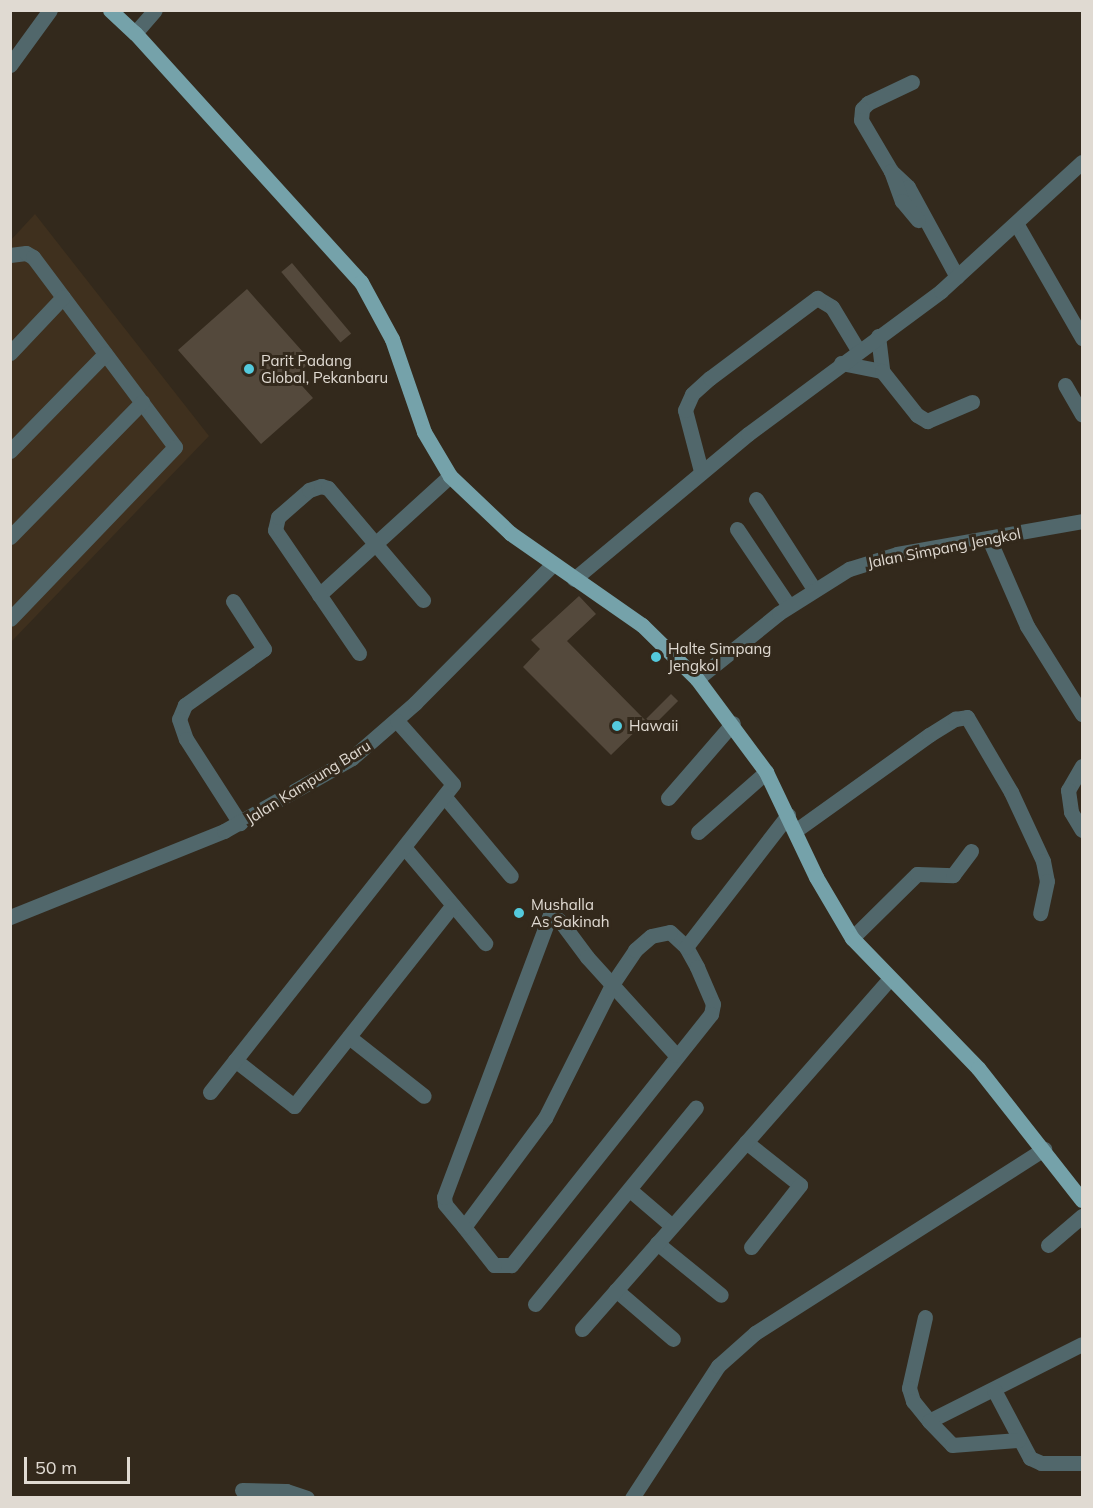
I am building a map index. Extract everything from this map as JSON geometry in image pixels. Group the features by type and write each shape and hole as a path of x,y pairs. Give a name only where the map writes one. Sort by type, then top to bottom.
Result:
{"main road":[{"path":"110,10 135,33 361,282 392,339 424,432 450,476 491,517 552,565 642,625 698,679 733,723 766,772 820,885 852,938 978,1068 1083,1200"}],"street":[{"path":"10,65 50,10"},
{"path":"135,33 155,10"},
{"path":"912,82 868,103 861,113 865,131 891,171 908,187 926,225 957,277"},
{"path":"574,579 701,471 957,277 1083,162"},
{"path":"1016,223 1083,338"},
{"path":"10,619 175,447 33,257 11,252"},
{"path":"10,353 63,297"},
{"path":"701,471 685,410 692,394 710,378 817,298 832,308 858,351"},
{"path":"878,336 882,371 924,420 934,419 972,402"},
{"path":"10,450 105,354"},
{"path":"841,363 882,371"},
{"path":"1065,385 1083,415"},
{"path":"10,537 142,402"},
{"path":"319,595 378,544 450,476"},
{"path":"359,653 275,530 274,523 285,509 309,490 324,486 378,544 423,600"},
{"path":"756,499 814,590"},
{"name":"Jalan Simpang Jengkol","path":"698,679 789,606 866,563 1083,522"},
{"path":"737,529 789,606"},
{"path":"989,539 1027,626 1083,714"},
{"name":"Jalan Kampung Baru","path":"10,917 240,823 352,758 397,721 552,565"},
{"path":"233,601 264,649 185,705 178,719 186,739 240,823"},
{"path":"795,831 936,730 967,717 975,725 1011,792 1042,861 1047,881 1040,913"},
{"path":"210,1092 453,784 397,721"},
{"path":"668,798 733,723"},
{"path":"1083,766 1068,790 1071,812 1083,830"},
{"path":"698,832 766,772"},
{"path":"444,796 511,876"},
{"path":"686,947 788,815"},
{"path":"404,847 485,943"},
{"path":"852,938 917,874 953,875 971,851"},
{"path":"235,1060 294,1106 453,905"},
{"path":"464,1227 545,1118 613,983 635,950 651,936 670,932 686,947 710,995 713,1011 511,1265 494,1265 445,1204 444,1197 549,917 554,916 561,922 613,983 676,1055"},
{"path":"582,1329 890,979"},
{"path":"349,1037 424,1096"},
{"path":"536,1304 696,1107"},
{"path":"746,1142 800,1185 751,1247"},
{"path":"632,1497 718,1366 755,1333 1044,1149"},
{"path":"630,1190 672,1226"},
{"path":"1048,1245 1083,1216"},
{"path":"657,1243 721,1295"},
{"path":"616,1290 673,1339"},
{"path":"924,1317 909,1388 913,1401 952,1445 1019,1440"},
{"path":"930,1421 1083,1344"},
{"path":"994,1390 1019,1440 1036,1462 1083,1463"},
{"path":"242,1490 286,1491 308,1497"}],"shaded area":[{"path":"35,214 209,436 11,642 10,241"}],"building":[{"path":"292,263 351,333 340,342 281,272"},
{"name":"Parit Padang Global, Pekanbaru","path":"247,289 311,361 294,377 313,398 261,444 178,350"},
{"path":"579,596 596,614 567,641 646,721 611,755 523,667 540,649 531,640"},
{"path":"671,694 678,701 653,726 646,719"}],"place":[{"name":"Parit Padang Global, Pekanbaru","path":"249,369"},
{"name":"Halte Simpang Jengkol","path":"656,657"},
{"name":"Hawaii","path":"617,726"},
{"name":"Mushalla As Sakinah","path":"519,913"}]}
